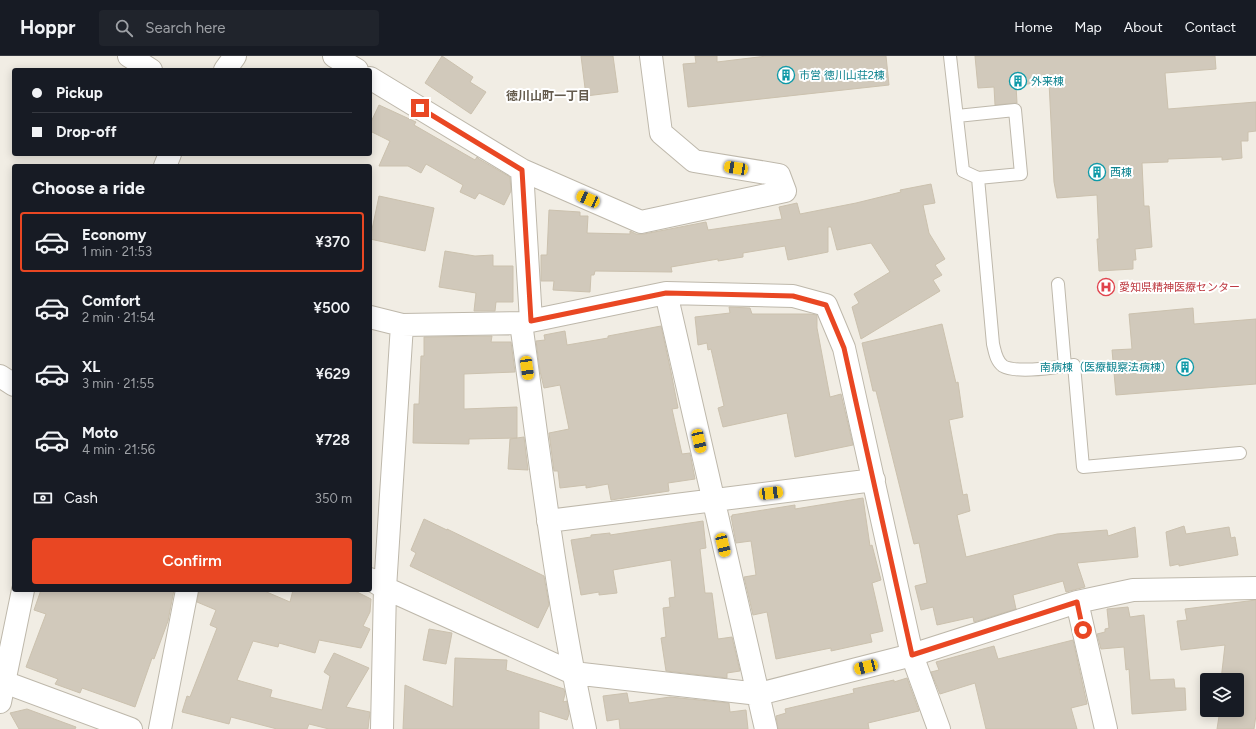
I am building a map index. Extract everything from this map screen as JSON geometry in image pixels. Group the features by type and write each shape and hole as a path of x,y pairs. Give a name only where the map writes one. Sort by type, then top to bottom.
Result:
{"street":[{"path":"129,56 148,68"},
{"path":"226,68 235,56"},
{"path":"334,56 354,68"},
{"path":"372,79 522,170 641,222 785,191 779,175 694,161 661,133 651,56"},
{"path":"522,170 526,322 548,521 573,673 585,729"},
{"path":"666,293 766,729"},
{"path":"372,318 402,325 526,322 666,293 793,296 826,305 844,348 912,655 939,729"},
{"path":"382,729 378,584 402,325"},
{"path":"0,376 12,384"},
{"path":"548,521 874,480"},
{"path":"378,584 573,673 759,694 912,655 1077,602 1134,590 1256,588"},
{"path":"23,592 2,692 131,729"},
{"path":"160,729 188,592"},
{"path":"1077,602 1106,729"}],"lane":[{"path":"950,56 963,171 978,178 1021,174 1015,110 957,116"},
{"path":"978,178 992,336 996,357 1003,366 1016,371 1074,365 1083,467 1240,453"},
{"path":"1058,284 1065,366"}],"building":[{"path":"442,56 473,77 470,82 486,92 471,114 425,83"},
{"path":"581,56 613,56 618,92 586,96"},
{"name":"市営 徳川山荘2棟","path":"695,56 717,56 717,62 767,56 886,56 889,85 688,107 683,64 696,63"},
{"name":"西棟","path":"975,56 1215,56 1216,69 1165,73 1168,109 1256,102 1256,131 1248,132 1248,141 1241,141 1242,158 1222,160 1222,157 1168,159 1168,162 1142,163 1144,206 1149,206 1152,247 1135,249 1136,260 1133,260 1133,269 1099,271 1097,195 1057,198 1054,182 1049,82 1016,85 1017,103 995,105 994,87 978,88"},
{"path":"379,105 416,122 414,125 475,160 477,157 510,177 511,191 504,205 479,193 475,199 460,192 463,185 426,164 421,173 408,166 379,166 390,141 372,132 372,120"},
{"path":"931,184 935,203 923,205 929,233 945,259 935,265 942,275 933,280 940,291 861,339 852,307 859,303 854,294 890,272 871,243 837,250 831,227 828,227 828,252 788,260 785,246 743,253 743,257 718,261 718,259 671,267 672,272 595,271 594,275 591,275 590,292 553,290 554,281 541,281 541,255 547,255 549,210 580,212 580,216 588,216 587,233 630,234 630,231 636,234 644,234 706,222 708,230 782,219 779,207 797,203 800,214 856,203 901,192 900,190"},
{"path":"379,196 434,208 425,251 372,239 372,229"},
{"path":"445,251 475,256 493,255 493,266 513,266 513,302 496,302 495,311 474,311 476,293 439,287"},
{"path":"729,307 750,308 752,314 817,315 817,328 830,397 841,394 853,445 795,457 787,413 723,427 718,408 724,406 711,349 708,350 707,343 698,345 695,317 730,313"},
{"name":"南病棟（医療観察法病棟）","path":"1193,308 1194,324 1256,319 1256,384 1116,395 1112,350 1132,349 1129,314"},
{"path":"942,324 956,383 958,382 963,417 949,420 963,495 967,494 970,511 957,515 966,557 1057,534 1107,530 1108,536 1135,527 1138,557 1077,563 1085,587 1066,592 1063,581 1013,595 1016,609 974,622 973,617 937,625 933,607 921,610 915,586 927,583 919,543 914,544 876,391 873,391 862,343"},
{"path":"661,326 678,408 672,409 682,454 690,453 695,479 668,483 669,491 611,500 608,484 586,488 586,485 560,488 558,471 554,471 549,433 569,429 560,385 544,388 536,341 545,340 544,335 565,331 567,345 608,338 608,336"},
{"path":"492,336 491,342 511,342 515,372 464,374 464,409 517,407 517,438 469,439 469,444 413,443 414,404 419,404 421,356 424,356 424,337"},
{"path":"524,437 528,470 508,469 510,439"},
{"path":"863,498 870,546 872,545 881,580 872,583 883,631 870,634 872,642 831,651 831,648 776,659 767,612 753,615 744,577 756,575 751,541 736,543 731,516 795,505 795,509"},
{"path":"424,519 544,576 549,605 538,628 410,566 416,553 411,550"},
{"path":"703,521 706,548 700,549 705,593 712,593 718,639 732,637 740,671 727,673 727,678 666,671 661,638 666,637 663,608 670,607 669,598 675,597 671,560 613,570 617,593 599,595 599,592 581,595 571,540 591,537 591,535 610,533 610,535"},
{"path":"1184,526 1186,534 1229,527 1231,538 1235,537 1238,555 1179,566 1179,564 1170,566 1166,532"},
{"path":"40,592 174,592 168,621 154,659 152,658 135,707 82,688 80,693 55,684 58,679 26,667 46,614 34,610"},
{"path":"199,592 267,592 290,602 292,592 357,592 371,599 370,612 363,626 370,629 361,648 319,640 315,653 279,643 278,647 253,641 237,680 272,690 270,697 322,710 330,676 324,672 334,653 369,668 346,707 370,712 368,729 329,729 309,724 307,729 277,729 231,717 229,724 182,712 187,696 190,697 217,628 210,625 216,610 197,602"},
{"path":"1256,600 1256,715 1254,729 1217,729 1219,717 1244,717 1244,673 1222,673 1225,645 1181,650 1177,621 1187,620 1185,609"},
{"path":"1128,607 1130,617 1144,615 1150,680 1174,679 1175,688 1185,688 1186,710 1132,714 1129,669 1126,670 1124,647 1101,649 1097,634 1105,632 1105,629 1109,628 1107,609"},
{"path":"429,629 452,633 446,664 423,660"},
{"path":"1073,640 1087,704 1071,708 1077,729 986,729 975,683 940,694 931,672 939,670 936,662 994,646 998,659"},
{"path":"455,658 507,660 506,670 564,689 565,694 563,702 567,701 569,714 567,720 539,711 539,729 403,729 405,685 453,707"},
{"path":"907,678 919,711 868,723 869,729 778,729 776,716 786,713 785,709 854,693 853,689 894,680 894,682"},
{"path":"627,693 629,703 670,697 729,703 730,712 746,710 748,729 620,729 619,719 607,721 603,696"},
{"path":"27,709 76,727 75,729 19,729 10,713"}],"place":[{"name":"市営 徳川山荘2棟","path":"786,75"},
{"name":"外来棟","path":"1018,81"},
{"name":"西棟","path":"1097,172"},
{"name":"愛知県精神医療センター","path":"1106,287"},
{"name":"南病棟（医療観察法病棟）","path":"1185,367"}],"district":[{"name":"徳川山町一丁目","path":"548,96"}],"route":[{"path":"420,108 522,170 531,321 666,293 793,296 826,305 844,348 912,655 1077,602 1083,630"}]}
